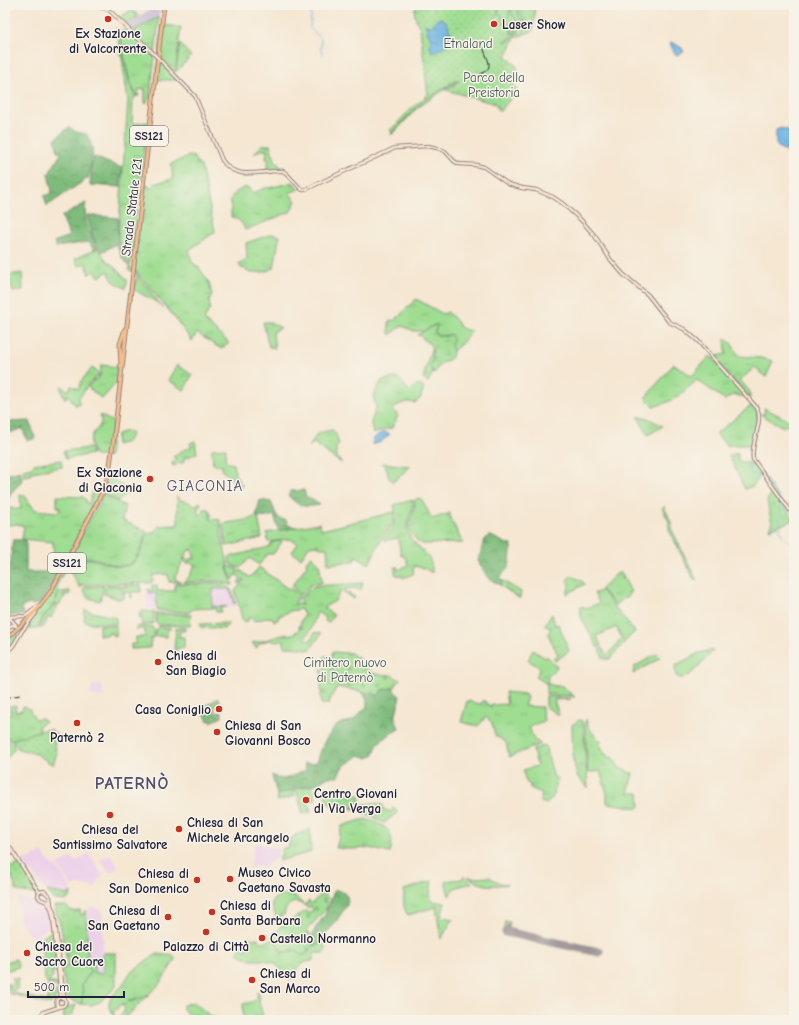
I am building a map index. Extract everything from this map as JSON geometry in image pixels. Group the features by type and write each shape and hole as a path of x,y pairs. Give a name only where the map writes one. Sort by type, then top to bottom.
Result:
{"main road":[{"path":"89,5 104,8 110,11 195,96 222,161 236,172 242,174 283,171 300,188 304,190 395,148 431,147 445,151 454,161 459,164 478,165 508,184 536,190 556,198 578,217 593,234 610,259 625,276 648,295 669,322 684,329 698,341 757,408 759,417 752,450 753,459 794,516"},
{"name":"Strada Statale 121","path":"110,473 163,5"},
{"name":"Strada Statale 121","path":"110,473 121,367 120,344 125,329 133,269"},
{"name":"SS121","path":"5,639 40,605 51,591 104,489 110,473"},
{"name":"SS121","path":"5,639 40,605 50,590 95,505 110,473"},
{"path":"7,617 26,616 40,605"},
{"path":"6,648 13,647 40,605"},
{"path":"7,617 17,627 20,634"},
{"path":"5,630 12,625 17,627"},
{"path":"5,840 40,892 38,894 39,898 49,902 55,916 65,1003 62,1006 46,1011 36,1020"},
{"path":"28,874 50,897 49,902 53,914 61,998"},
{"path":"61,998 65,1000"},
{"path":"54,1009 57,1007 57,1000 61,998"},
{"path":"57,1004 62,1006"}],"shaded area":[{"path":"149,5 160,5 159,17 133,31 126,24 151,9"},
{"path":"202,583 220,583 228,586 232,592 236,604 235,607 204,608"},
{"path":"146,593 156,593 156,609 147,609"},
{"path":"92,685 103,685 102,692 104,697 90,695"},
{"path":"255,843 280,850 276,859 263,867 255,866 250,868"},
{"path":"42,852 62,874 71,890 68,895 47,891 42,887 22,860"},
{"path":"89,853 103,876 99,879 95,888 91,887 90,885 87,887 78,885 72,887 63,872 57,866 72,857 75,862"},
{"path":"110,854 119,868 109,873 100,860"},
{"path":"18,898 45,903 48,905 53,924 32,939 20,918"},
{"path":"91,907 102,910 103,973 94,973 88,964 86,911"}],"green space":[{"name":"Etnaland","path":"418,5 534,5 535,15 533,31 515,38 506,56 518,69 512,74 512,80 517,91 500,111 498,111 496,104 446,90 459,81 458,80 416,109 393,134 390,130 412,108 428,95 420,28 415,13"},
{"path":"496,5 498,5 500,15 502,16 499,22 504,17 506,18 505,21 509,16 510,5 512,14 516,18 515,23 513,22 514,24 512,24 512,26 507,24 506,27 505,22 497,24 495,18 498,14"},
{"path":"516,5 518,8 519,5 522,5 522,14 527,20 524,22 523,19 523,23 519,26 520,17"},
{"path":"133,9 138,17 126,24 119,18"},
{"path":"159,17 159,19 155,54 133,31"},
{"path":"526,22 524,25 527,28 523,35 504,42 511,37 511,27 513,28 519,26 515,29 515,34 513,34 516,35 516,30 518,34 520,34 518,29"},
{"path":"162,25 181,27 175,73 159,56"},
{"path":"116,28 119,30 129,82 136,97 133,99 132,121 134,124 147,122 131,265 122,252 118,238 128,101"},
{"path":"127,28 155,56 150,97 146,104 145,89 138,90 139,96 137,96 125,64 121,31"},
{"path":"180,44 191,56 177,71 176,70"},
{"path":"158,59 178,79 177,80 156,80"},
{"path":"457,80 416,109 391,135 392,132 415,109 428,98"},
{"path":"69,127 76,132 86,134 91,145 92,161 88,178 47,206 44,196 50,194 52,190 48,175 62,152 58,152 55,139"},
{"path":"262,145 270,145 275,160 283,170 266,171 269,159 266,159 267,150 260,150 254,154"},
{"path":"189,156 194,157 197,163 201,166 215,232 189,250 192,262 200,269 209,283 212,295 209,301 210,308 204,320 229,343 221,349 197,333 192,341 167,307 134,269 140,221 143,220 146,185 148,185 149,188 154,187 153,184 173,179 171,164"},
{"path":"94,157 122,168 120,187 90,185 91,167"},
{"path":"293,182 299,189 289,193 296,201 290,212 245,230 240,221 231,217 231,199 234,193 246,187 247,189 249,188 252,193 268,187"},
{"path":"86,203 86,220 98,248 94,250 89,242 56,247 54,242 69,236 62,216"},
{"path":"87,215 118,218 118,243 102,252 93,237"},
{"path":"272,234 280,236 274,268 264,272 250,273 241,268 239,263 247,259 246,243"},
{"path":"116,243 118,243 125,260 134,271 130,272 128,269 130,268 122,258"},
{"path":"98,248 106,260 127,280 127,285 125,287 126,289 113,281 108,271 99,277 93,270 89,275 86,263 78,266 75,259"},
{"path":"135,272 164,309 134,289 137,276"},
{"path":"22,273 23,290 13,292 8,275"},
{"path":"416,299 443,314 448,312 461,328 471,331 463,342 453,351 450,335 438,336 434,332 437,326 434,325 424,331 414,331 402,326 390,335 389,334 389,321 395,320"},
{"path":"263,322 270,322 281,328 274,331 273,335 275,348 269,347"},
{"path":"437,325 435,332 438,336 448,336 451,334 453,341 451,342 453,355 450,359 442,363 437,368 434,374 430,367 433,358 431,354 433,353 431,346 421,336 417,335"},
{"path":"725,338 731,343 739,356 761,358 773,361 766,377 755,367 740,380 750,392 750,398 713,357 726,354"},
{"path":"431,349 433,353 433,373 428,382 423,379"},
{"path":"710,356 745,395 742,397 737,395 729,397 725,400 697,380 677,397 665,403 653,406 645,398 674,364 692,376"},
{"path":"101,365 117,367 117,382 102,399 88,387 93,381 100,377"},
{"path":"177,365 192,375 184,390 168,380"},
{"path":"92,368 99,373 99,375 90,382 78,400 80,404 75,405 68,394 65,399 61,388 62,386 68,391 71,386 79,389 83,379"},
{"path":"398,378 410,391 417,384 424,388 420,399 415,403 403,403 395,407 393,409 398,416 392,428 373,434 371,423 376,407 373,396 382,380"},
{"path":"753,404 756,409 758,419 752,445 726,445 716,434"},
{"path":"764,408 794,423 794,430 785,425 783,427 761,415 762,413 765,414"},
{"path":"100,415 113,422 109,457 95,456 91,447 90,441 92,436 100,425"},
{"path":"638,417 645,417 663,426 648,435"},
{"path":"30,421 35,438 27,441 22,427 21,429 9,433 5,422"},
{"path":"332,430 335,432 339,444 336,448 336,456 342,463 313,443 309,447 318,433"},
{"path":"127,431 132,434 127,442 116,445 117,434"},
{"path":"195,441 197,453 185,457 183,463 178,463 175,466 172,465 173,461 176,459 173,457 180,453 179,452 191,447 190,443"},
{"path":"90,448 92,454 66,459 63,451"},
{"path":"226,448 225,459 228,463 234,464 235,474 243,486 239,487 227,474 222,471 222,466 213,464 212,449"},
{"path":"737,453 738,461 754,463 762,474 753,486 745,489 729,456"},
{"path":"61,460 62,467 31,472 31,475 24,476 23,469 32,467 34,464"},
{"path":"382,463 411,466 393,482 389,478 387,469"},
{"path":"20,471 22,480 13,490 9,498 5,498 5,475"},
{"path":"763,475 793,518 791,521 770,529 772,523 767,501 771,493"},
{"path":"112,476 117,483 130,490 118,501 103,494 109,478"},
{"path":"93,490 100,494 64,562 56,557 53,549 53,542 22,539 24,526 17,524 7,525 10,508 21,509 20,495 24,495 35,510 57,512 60,511 60,507 57,507 57,496 83,497 86,500 86,503 89,504"},
{"path":"304,490 306,497 316,501 320,505 302,506 288,495 291,491"},
{"path":"103,495 125,506 122,520 147,532 137,556 132,562 124,566 90,558 80,559 70,566 60,579 55,603 44,617 38,628 29,630 29,626 26,626 52,591"},
{"path":"177,496 180,500 189,502 194,506 200,502 201,503 197,511 199,515 202,514 204,509 208,509 212,516 210,516 210,519 220,520 221,533 228,565 227,568 233,585 222,581 183,582 189,577 195,565 189,562 188,564 184,561 185,558 190,560 191,558 195,559 192,549 187,552 175,577 176,580 181,582 169,582 168,574 153,575 153,581 151,581 151,583 81,585 80,588 69,570 76,562 83,559 91,559 116,566 124,566 132,563 139,554 148,534 154,532 159,526 178,524"},
{"path":"418,498 422,500 432,519 450,513 450,518 463,543 421,544 414,537 410,532 409,522 415,507 415,500"},
{"path":"260,500 271,502 280,519 286,520 288,525 296,527 279,531 274,515 263,518 256,516"},
{"path":"413,500 412,509 407,524 408,533 411,539 430,560 432,573 424,568 414,566 413,574 404,578 395,574 395,567 398,567 397,571 408,565 406,558 401,555 398,538 384,540 394,524 396,516 394,505"},
{"path":"664,506 672,524 671,528 697,581 693,578 669,530 669,522 662,508"},
{"path":"394,512 393,523 378,545 369,564 356,556 354,561 328,564 327,548 320,548 318,545 309,546 301,558 292,552 297,543 290,539 268,542 267,533 319,523 322,530"},
{"path":"256,516 258,517 262,538 226,546 222,524 251,519"},
{"path":"489,535 512,545 509,567 501,576 500,579 503,581 500,585 488,578 478,561 484,541"},
{"path":"13,540 26,540 26,572 46,572 59,570 49,590 38,605 30,604 21,607 25,615 5,616 5,568 9,569 10,567"},
{"path":"278,541 282,542 273,554 267,554 259,565 250,558 240,568 230,564 229,557 269,547 271,543"},
{"path":"311,556 319,563 322,583 312,584 302,594 300,594 292,586 307,565 306,562"},
{"path":"229,566 238,569 236,572 238,573 240,570 249,577 254,574 259,567 288,589 291,589 300,596 294,603 302,605 299,600 314,586 363,583 361,589 347,588 345,591 355,597 354,599 341,591 335,601 323,608 334,615 328,623 325,621 326,618 317,612 311,629 305,639 310,641 315,632 321,634 310,650 284,647 284,640 277,642 269,640 258,644 257,648 252,642 254,643 288,634 296,634 295,632 299,631 299,625 301,629 302,628 300,624 304,614 301,609 290,611 278,617 278,620 274,621 273,618 268,617 253,621 252,618 248,618 248,621 243,622 235,591 244,580 243,579 239,584 238,583 241,578 236,575 233,580 228,568"},
{"path":"621,572 623,577 621,579 624,578 631,592 615,605 601,589 616,574"},
{"path":"572,575 585,584 567,594 570,584 567,580"},
{"path":"503,581 521,592 520,599 500,585"},
{"path":"223,583 230,589 236,604 233,603 234,600 229,589 213,589 212,606 227,607 221,607 221,612 216,612 215,608 193,609 188,613 157,610 156,593 149,593 148,589 152,591 152,585 157,585 157,591 175,591 175,584"},
{"path":"141,585 141,592 131,592 132,598 130,598 129,592 124,593 124,598 118,599 104,594 106,586 121,586 122,593 124,592 123,586"},
{"path":"104,586 100,601 88,598 83,589 85,587"},
{"path":"601,590 635,632 610,659 604,659 599,650 602,648 607,656 622,638 616,627 597,636 601,646 598,648 581,617 579,608 583,606 585,609 599,603 594,593"},
{"path":"70,591 69,595 65,594 65,597 60,604 57,605 57,608 51,618 48,617 44,627 40,628 43,618 55,603 58,592"},
{"path":"85,610 116,618 116,624 89,623 84,620"},
{"path":"141,611 154,612 153,624 142,625 142,619 140,618 141,616 139,616"},
{"path":"156,613 191,615 190,626 158,625 156,623"},
{"path":"552,614 555,625 558,624 569,651 555,661 553,658 558,655 548,634 551,628 544,626"},
{"path":"228,623 224,629 200,627 200,624"},
{"path":"99,625 116,626 116,636 112,635 111,633 108,633 108,635 99,635"},
{"path":"137,626 152,627 154,629 154,638 150,639 150,648 131,649 131,644 136,644 136,637 145,637 145,629 136,629"},
{"path":"159,627 171,628 167,631 167,637 155,636 156,629"},
{"path":"176,628 185,628 185,631 180,631 179,637 184,637 184,648 177,648 176,652 174,651"},
{"path":"18,629 16,639 9,648 5,645 6,641"},
{"path":"533,650 545,658 547,656 557,667 548,677 547,683 554,686 562,686 575,697 546,694 547,684 536,677 540,668 528,660"},
{"path":"713,651 688,677 681,678 676,676 676,665 699,653"},
{"name":"Cimitero nuovo di Paternò","path":"332,652 351,653 375,674 391,675 400,680 394,687 382,690 379,695 337,687 329,704 321,704 321,669 325,669 325,665 323,665 325,656 332,657"},
{"path":"657,654 660,658 633,674 634,667"},
{"path":"394,687 394,691 400,696 395,719 399,728 378,743 373,756 368,758 359,755 341,769 338,777 328,777 319,783 277,795 272,775 281,779 287,778 306,771 304,763 311,764 317,762 324,742 335,727 341,723 352,721 367,706 367,699 362,691 379,695 382,690"},
{"path":"505,692 525,694 527,698 524,706 542,707 544,721 529,727 534,740 541,744 509,757 506,742 495,736 492,723 486,717 478,726 461,722 467,701 481,704 483,700 491,707 492,705 507,704"},
{"path":"546,696 571,699 554,700 559,715 546,708"},
{"path":"218,698 224,708 219,704 214,709 218,713 222,712 222,717 211,722 211,720 208,721 202,709"},
{"path":"16,705 15,712 22,710 23,706 31,710 30,711 36,720 41,718 45,721 38,727 40,730 24,737 11,740 5,736 5,715 11,714 10,706"},
{"path":"586,719 592,732 602,741 599,742 605,754 614,759 619,768 625,769 629,773 633,773 628,793 639,793 640,806 638,808 607,803 607,793 600,771 588,773 585,726"},
{"path":"579,720 583,722 588,788 577,776 573,759 572,725"},
{"path":"51,729 59,737 54,742 57,753 53,765 36,754 19,749 11,740 36,732"},
{"path":"5,738 15,748 5,760"},
{"path":"545,745 554,778 558,778 552,799 546,804 540,801 542,793 530,788 530,785 526,782 523,770 537,766 533,750"},
{"name":"Centro Giovani di Via Verga","path":"312,785 316,799 308,801 311,812 303,814 296,789"},
{"path":"294,790 295,796 278,801 277,795"},
{"path":"336,793 353,796 360,795 360,803 335,809 332,807 331,803 328,804 325,794"},
{"path":"375,803 383,805 384,810 392,812 393,807 397,813 384,823 372,816 350,808 365,804"},
{"path":"365,819 378,823 390,833 390,853 369,848 336,848 342,826"},
{"path":"310,829 311,852 279,861 283,848 288,848 290,839 295,835"},
{"path":"19,863 33,882 36,894 17,891 8,867 14,867"},
{"path":"464,876 472,883 454,888 449,896 445,881 462,879"},
{"path":"467,876 473,878 489,877 500,883 507,884 481,884"},
{"path":"432,881 430,894 432,901 445,903 441,916 453,919 441,939 436,907 408,915 404,906 404,890"},
{"path":"337,890 346,895 348,899 347,905 333,926 322,937 323,943 313,946 311,941 316,927 325,915 334,891"},
{"path":"47,891 66,895 71,892 70,897 66,901 55,900"},
{"path":"323,893 328,898 326,909 306,931 311,934 309,941 313,946 307,953 301,955 297,950 282,953 273,934 280,929 279,927 306,911 308,913 313,910 311,906 307,908 305,904 309,901 311,904"},
{"path":"285,895 295,896 304,905 297,902 288,905 284,915 276,918 272,901 277,897"},
{"path":"54,906 66,906 70,910 76,912 80,910 81,915 84,915 84,911 86,911 88,964 94,964 94,973 103,973 103,953 116,953 116,984 114,989 100,1002 91,1005 81,1004 83,994 82,985 90,972 83,963 78,960 73,964 67,965 65,948 62,944 61,930"},
{"path":"505,921 510,922 509,929 603,950 601,956 503,935"},
{"path":"53,930 58,972 52,972 53,978 51,978 49,982 59,984 58,987 48,984 45,980 41,942 42,938"},
{"path":"248,936 251,939 258,938 260,942 275,939 282,953 297,950 301,955 307,953 313,946 323,943 326,949 324,953 315,953 312,961 306,962 299,966 293,978 290,980 275,963 265,960 250,960 237,953 242,945 245,950 247,950"},
{"path":"158,954 174,956 175,960 161,981 156,988 144,997 127,1001 123,1005 121,1004 113,1013 115,1015 114,1016 109,1006 112,996 122,986 130,973"},
{"path":"16,959 19,967 5,971 5,962"},
{"path":"81,959 84,961 83,965 89,968 90,972 82,985 83,994 81,1004 70,1000 66,996 62,967 67,967 67,965 80,961"},
{"path":"12,978 18,978 17,989 14,991 5,989 5,984 7,982 9,987 15,982"},
{"path":"46,986 58,993 54,1001 46,1004 5,992 47,1001 50,991 47,989 45,990 44,988"},
{"path":"258,991 260,998 259,1002 264,1020 248,1020 243,1018 243,1004 255,1000"},
{"path":"149,995 123,1020 117,1020 115,1017 117,1018 124,1012 125,1009 122,1006 127,1001 133,1001"},
{"path":"194,1002 210,1016 217,1018 217,1020 191,1020 183,1009 183,1005"},
{"path":"76,1005 71,1018 75,1020 64,1020 63,1008"}],"water":[{"path":"440,18 446,21 454,41 433,53 430,46 432,38 429,36 425,24 431,27 435,21"},
{"path":"672,42 682,48 684,52 678,55 675,54 670,44"},
{"path":"781,128 794,132 794,141 787,151 779,148 776,144 776,130"},
{"path":"384,432 390,434 381,442 372,445 373,440"}],"waterway":[{"path":"311,5 310,28 321,39 321,50 323,54"},
{"path":"752,444 757,420 756,410"},
{"path":"748,464 751,474 762,476 778,498 781,506 780,524"},
{"path":"780,527 782,536 794,544"}],"taxiway":[{"path":"506,932 508,926"}],"runway":[{"path":"506,932 599,952"}],"tram line":[{"path":"475,77 486,71 489,66 483,47"}],"railway":[{"path":"5,698 20,695"}],"place":[{"name":"Ex Stazione di Valcorrente","path":"108,19"},
{"name":"Laser Show","path":"494,24"},
{"name":"Ex Stazione di Giaconia","path":"150,479"},
{"name":"Chiesa di San Biagio","path":"158,662"},
{"name":"Casa Coniglio","path":"219,709"},
{"name":"Paternò 2","path":"77,723"},
{"name":"Chiesa di San Giovanni Bosco","path":"217,732"},
{"name":"Centro Giovani di Via Verga","path":"306,800"},
{"name":"Chiesa del Santissimo Salvatore","path":"110,815"},
{"name":"Chiesa di San Michele Arcangelo","path":"179,829"},
{"name":"Museo Civico Gaetano Savasta","path":"230,879"},
{"name":"Chiesa di San Domenico","path":"197,880"},
{"name":"Chiesa di Santa Barbara","path":"212,912"},
{"name":"Chiesa di San Gaetano","path":"168,917"},
{"name":"Palazzo di Città","path":"206,932"},
{"name":"Castello Normanno","path":"262,938"},
{"name":"Chiesa del Sacro Cuore","path":"27,953"},
{"name":"Chiesa di San Marco","path":"252,980"}],"district":[{"name":"GIACONIA","path":"205,486"},
{"name":"PATERNÒ","path":"132,783"}],"park label":[{"name":"Parco della Preistoria","path":"494,84"}]}
